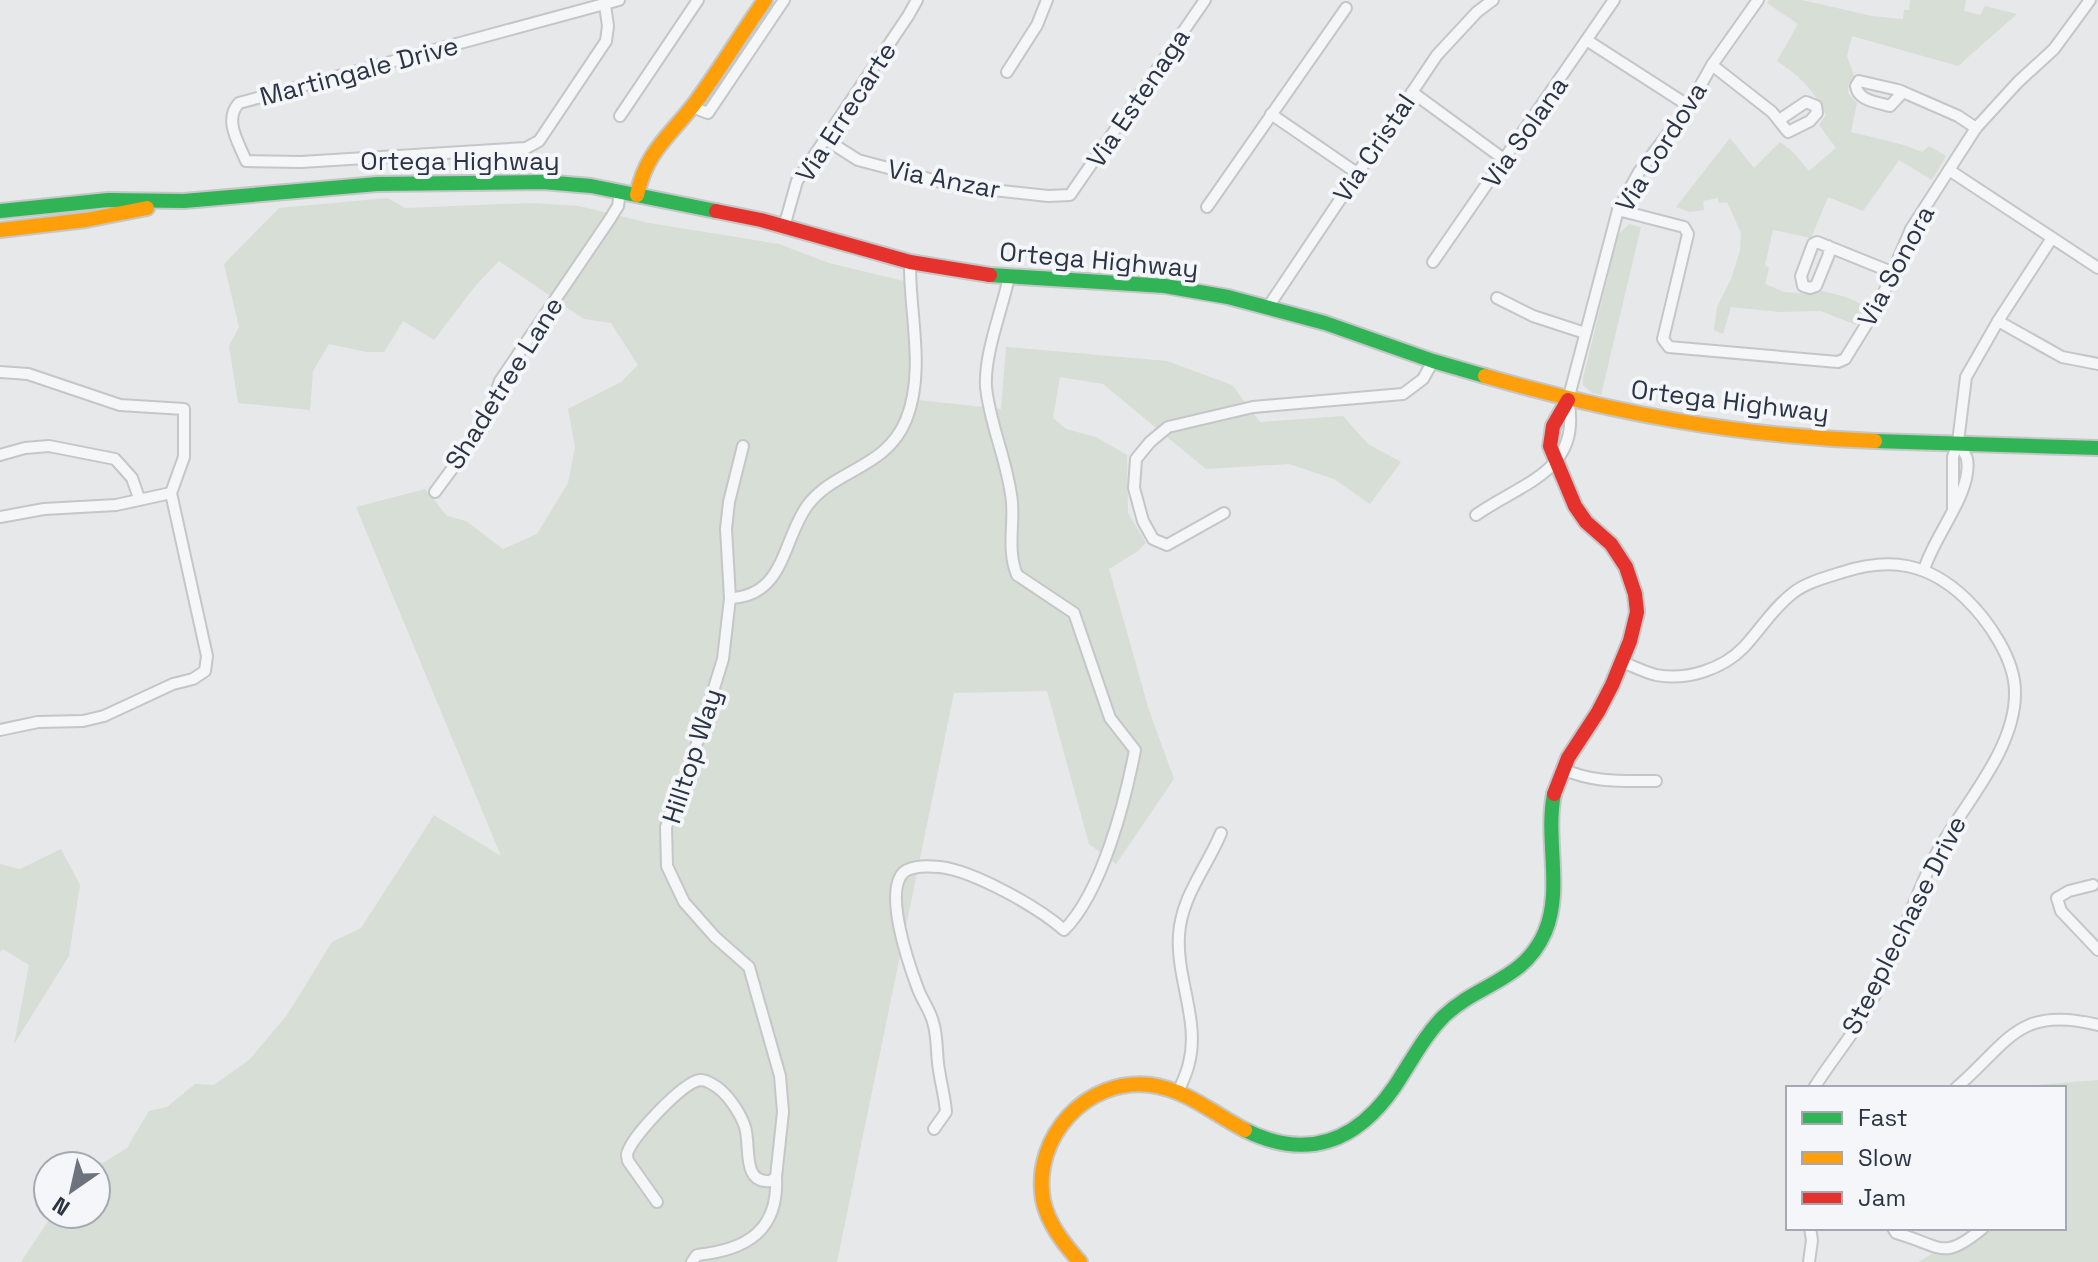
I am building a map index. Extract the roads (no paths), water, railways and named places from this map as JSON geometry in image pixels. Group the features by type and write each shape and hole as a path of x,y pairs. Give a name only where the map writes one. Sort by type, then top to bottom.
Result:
{"main road":[{"path":"637,195 639,180 653,149 692,107 765,0"},
{"name":"Ortega Highway","path":"0,230 86,220 184,201 314,189 543,182 620,191 784,227 910,262 1009,277 1165,286 1268,307 1325,323 1433,361 1568,400 1700,426 1765,435 2098,448"},
{"name":"Ortega Highway","path":"0,211 108,200 184,201"},
{"path":"1080,1262 1051,1224 1042,1196 1041,1172 1056,1129 1076,1107 1098,1093 1127,1085 1152,1085 1178,1092 1241,1130 1273,1143 1302,1146 1337,1138 1366,1122 1379,1108 1418,1045 1437,1021 1460,1002 1513,973 1540,944 1552,909 1549,823 1555,788 1562,769 1607,697 1633,637 1637,611 1629,572 1610,543 1586,522 1567,493 1549,445 1557,412 1568,400"}],"street":[{"name":"Martingale Drive","path":"605,5 608,26 606,41 539,141 526,148 301,162 246,161 231,122 231,115 239,103 619,0"},
{"path":"620,116 698,0"},
{"path":"692,107 708,113 784,0"},
{"name":"Via Errecarte","path":"784,227 797,181 917,0"},
{"path":"1007,72 1037,25 1047,0"},
{"name":"Via Cristal","path":"1268,307 1437,55 1477,12 1493,0"},
{"name":"Via Solana","path":"1433,262 1614,0"},
{"name":"Via Cordova","path":"1568,400 1618,210 1639,172 1689,106 1712,65 1758,0"},
{"name":"Via Sonora","path":"1618,210 1684,227 1688,234 1663,339 1669,347 1838,362 1845,359 1879,304 1911,229 1976,128 2018,82 2054,49 2090,0"},
{"name":"Via Estenaga","path":"1070,195 1199,2"},
{"path":"1207,207 1346,8"},
{"path":"1588,41 1689,106"},
{"path":"1712,65 1750,93 1779,120"},
{"path":"1412,92 1505,160"},
{"path":"1903,92 1958,116 1976,128"},
{"path":"1271,114 1357,173"},
{"name":"Via Anzar","path":"825,139 858,160 956,186 1048,196 1070,195"},
{"path":"1949,170 2098,268"},
{"name":"Shadetree Lane","path":"435,492 486,423 500,381 614,213 620,191"},
{"path":"1953,509 1953,457 1958,442 1966,377 2052,238"},
{"path":"1828,246 1829,254 1816,286 1803,286 1801,276 1813,244 1817,242 1828,246 1894,273"},
{"path":"730,598 744,598 761,589 781,564 807,506 831,484 874,460 906,422 913,392 915,354 910,262"},
{"path":"934,1129 946,1112 935,1030 918,991 897,915 899,879 913,868 935,867 959,871 1014,896 1064,930 1091,889 1120,820 1135,750 1110,718 1074,613 1017,575 1013,565 1009,478 986,389 989,359 1009,277"},
{"path":"1497,298 1533,316 1585,333"},
{"path":"1998,321 2062,357 2098,364"},
{"path":"1224,513 1167,545 1153,539 1143,521 1134,488 1136,459 1168,427 1253,407 1403,394 1423,379 1433,361"},
{"path":"0,372 28,374 120,405 184,409 184,457 171,493 207,656 205,671 193,679 173,684 104,716 83,721 38,722 0,730"},
{"path":"1924,570 1929,552 1963,488 1967,458 1958,442"},
{"path":"0,455 49,446 106,457 122,464 132,478 139,498"},
{"name":"Hilltop Way","path":"692,1262 697,1255 725,1251 752,1238 769,1221 777,1197 776,1177 783,1112 780,1076 749,967 715,937 684,902 667,866 666,827 693,756 723,659 730,598 726,529 729,502 743,446"},
{"path":"1476,515 1556,464"},
{"path":"1951,486 1963,488"},
{"path":"0,517 44,509 116,505 171,493"},
{"name":"Steeplechase Drive","path":"1622,662 1656,675 1677,676 1716,668 1732,659 1774,610 1796,590 1868,565 1894,564 1924,570 1947,581 1970,603 2009,664 2015,691 2011,727 1979,787 1961,811 1934,859 1865,1014 1815,1086"},
{"path":"1562,769 1604,782 1656,781"},
{"path":"1178,1092 1190,1062 1190,1016 1180,974 1179,935 1185,901 1221,833"},
{"path":"2093,885 2069,891 2057,898 2061,911 2098,950"},
{"path":"1958,1086 2004,1040 2029,1025 2042,1020 2071,1018 2098,1025"},
{"path":"657,1202 628,1161 628,1150 666,1106 690,1084 700,1080 724,1093 745,1125 749,1164 754,1176 765,1181 776,1177"},
{"path":"1809,1262 1810,1230"},
{"path":"1894,1230 1944,1254 1959,1251 1981,1230"}]}
